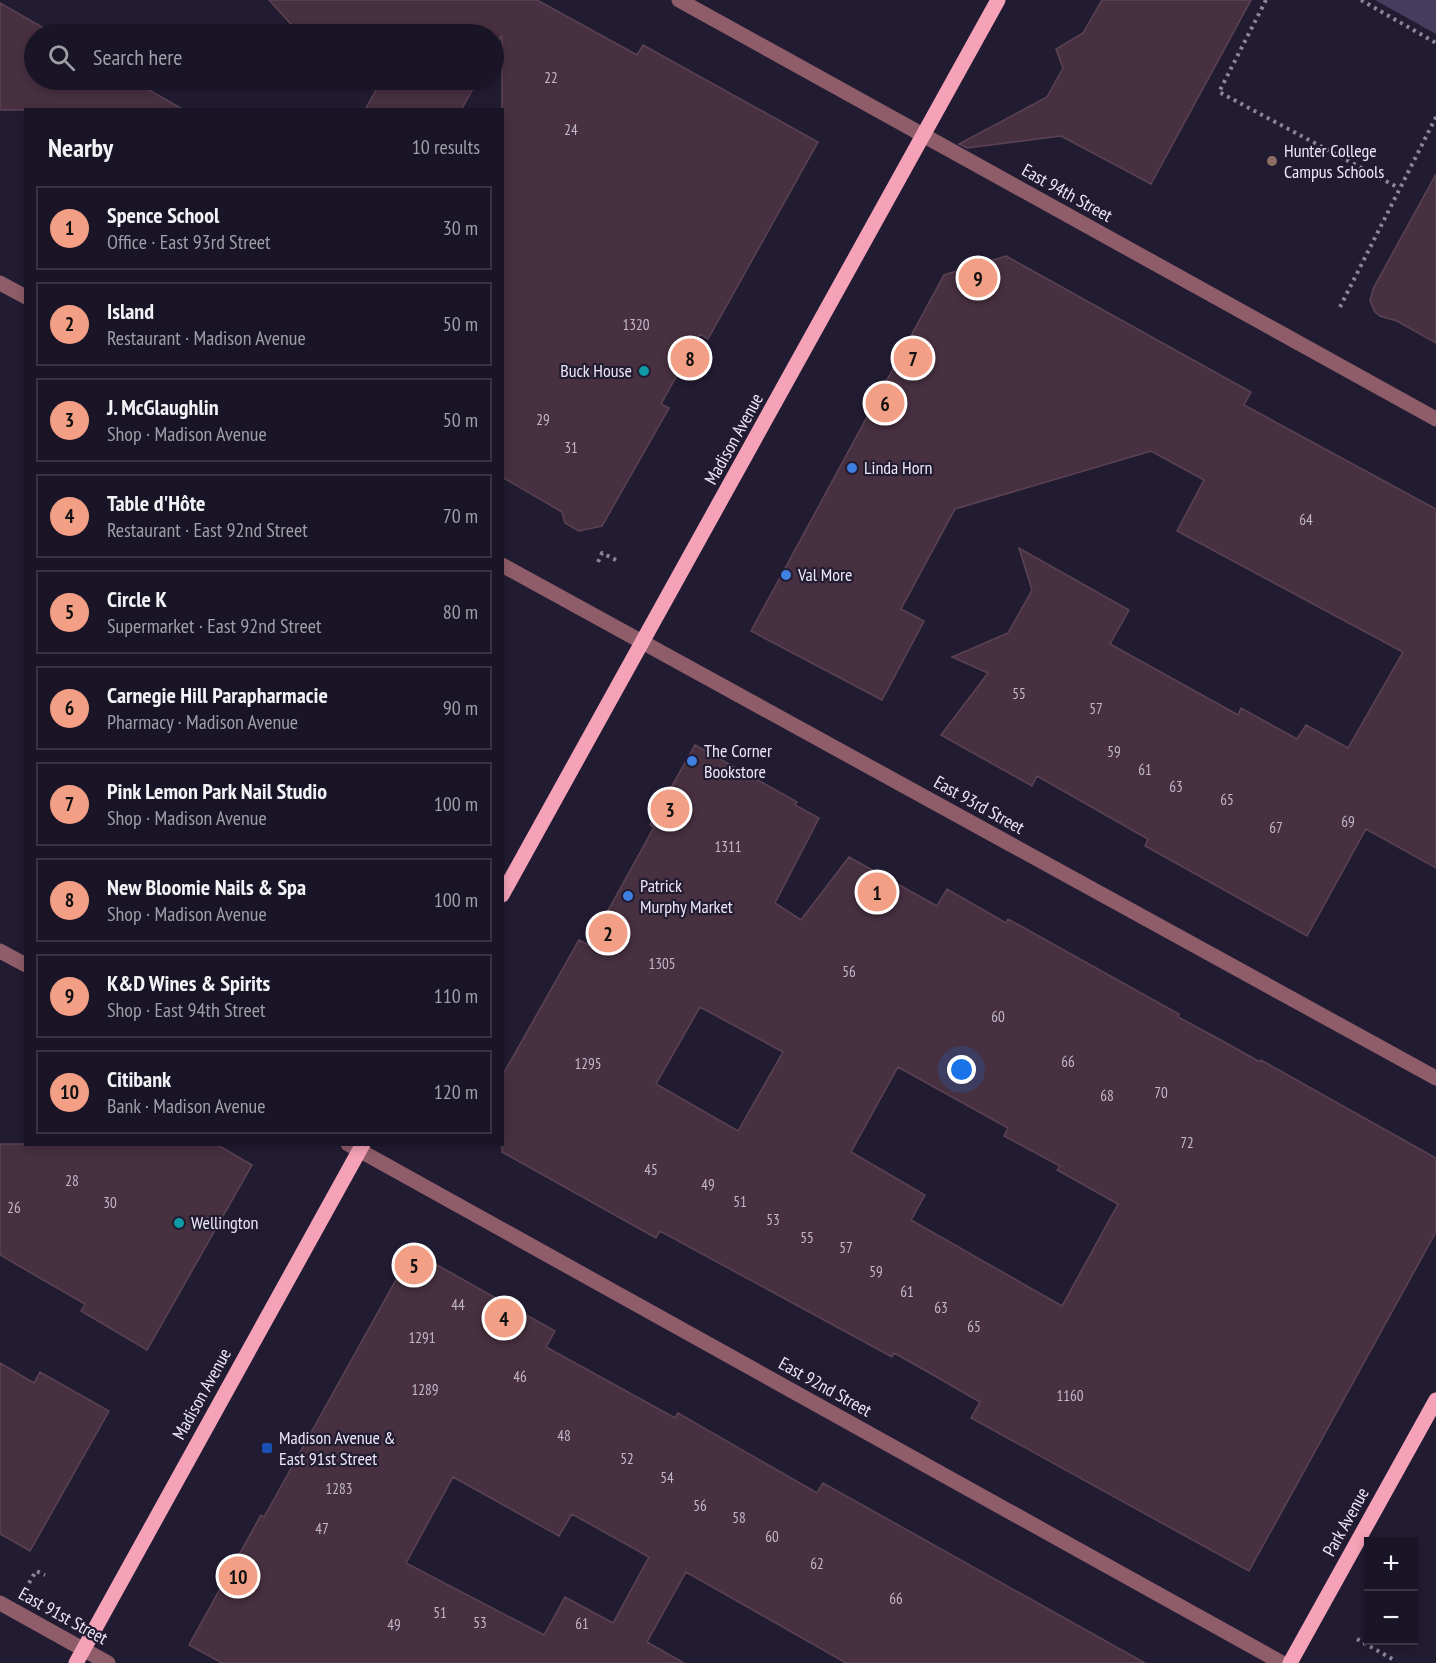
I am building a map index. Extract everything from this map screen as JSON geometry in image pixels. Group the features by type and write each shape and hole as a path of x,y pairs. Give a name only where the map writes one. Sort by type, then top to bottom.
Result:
{"main road":[{"name":"Madison Avenue","path":"504,891 998,0"},
{"name":"Madison Avenue","path":"80,1656 357,1147"},
{"name":"Park Avenue","path":"1290,1663 1436,1400"}],"street":[{"name":"East 94th Street","path":"679,0 1436,419"},
{"path":"0,283 24,296"},
{"name":"East 93rd Street","path":"504,566 1436,1078"},
{"path":"0,951 24,964"},
{"name":"East 92nd Street","path":"357,1147 1282,1663"},
{"name":"East 91st Street","path":"0,1603 80,1656 108,1663"}],"path":[{"path":"1361,0 1436,43"},
{"path":"1264,1 1219,92 1399,188"},
{"path":"1340,307 1436,117"},
{"path":"598,562 602,553 616,560"},
{"path":"29,1583 36,1571 45,1575"},
{"path":"1357,1639 1394,1660"}],"shaded area":[{"path":"1375,0 1436,0 1436,34"}],"building":[{"path":"269,0 537,0 637,55 643,45 818,142 708,339 700,334 661,404 669,408 602,526 579,531 565,523 562,512 504,478 504,108 502,108 502,90 504,90 504,24 291,24"},
{"path":"1102,0 1251,0 1151,184 1061,136 967,148 959,144 1047,97 1063,68 1056,49 1083,33"},
{"path":"0,3 37,24 24,24 24,90 149,90 181,108 24,108 24,110 0,110"},
{"path":"376,90 472,90 462,108 366,108"},
{"path":"1436,174 1436,343 1397,321 1380,316 1375,312 1370,301 1373,289"},
{"path":"1006,256 1251,392 1244,405 1436,509 1436,868 1366,829 1307,936 1145,846 1148,839 1037,776 1032,786 941,735 988,673 952,657 1008,633 1032,590 1019,548 1129,610 1110,644 1238,715 1241,708 1297,739 1306,725 1348,748 1403,652 1177,531 1204,480 1151,451 955,509 901,609 924,621 882,700 751,631 944,275"},
{"path":"695,745 797,802 795,805 819,818 775,903 801,920 849,857 937,906 947,889 1006,923 1008,919 1179,1014 1178,1017 1260,1062 1261,1060 1436,1158 1436,1232 1249,1571 971,1418 980,1402 928,1372 894,1353 892,1357 660,1231 656,1238 502,1152 502,1146 504,1146 504,1072 579,940 589,945 654,827 650,825","holes":["700,1007 783,1052 738,1131 656,1084","898,1067 1008,1128 1004,1136 1060,1166 1057,1170 1118,1204 1062,1306 911,1220 925,1195 851,1152"]},
{"path":"0,1144 219,1146 252,1165 147,1350 81,1311 85,1304 0,1255"},
{"path":"412,1251 555,1331 546,1347 675,1418 678,1413 817,1493 823,1483 1145,1663 846,1663 686,1572 647,1642 684,1663 222,1663 189,1645 261,1515 264,1517","holes":["453,1477 559,1536 572,1514 649,1557 613,1623 565,1597 544,1635 406,1563"]},
{"path":"0,1363 34,1383 40,1372 109,1411 30,1551 0,1534"}],"place":[{"name":"Hunter College Campus Schools","path":"1272,161"},
{"name":"K&D Wines & Spirits","path":"978,278"},
{"name":"New Bloomie Nails & Spa","path":"690,358"},
{"name":"Pink Lemon Park Nail Studio","path":"913,358"},
{"name":"Buck House","path":"644,371"},
{"name":"Carnegie Hill Parapharmacie","path":"885,403"},
{"name":"Linda Horn","path":"852,468"},
{"name":"Val More","path":"786,575"},
{"name":"The Corner Bookstore","path":"692,761"},
{"name":"J. McGlaughlin","path":"670,809"},
{"name":"Spence School","path":"877,892"},
{"name":"Patrick Murphy Market","path":"628,896"},
{"name":"Island","path":"608,933"},
{"name":"Wellington","path":"179,1223"},
{"name":"Circle K","path":"414,1265"},
{"name":"Table d'Hôte","path":"504,1318"},
{"name":"Madison Avenue & East 91st Street","path":"267,1448"},
{"name":"Citibank","path":"238,1576"}]}
